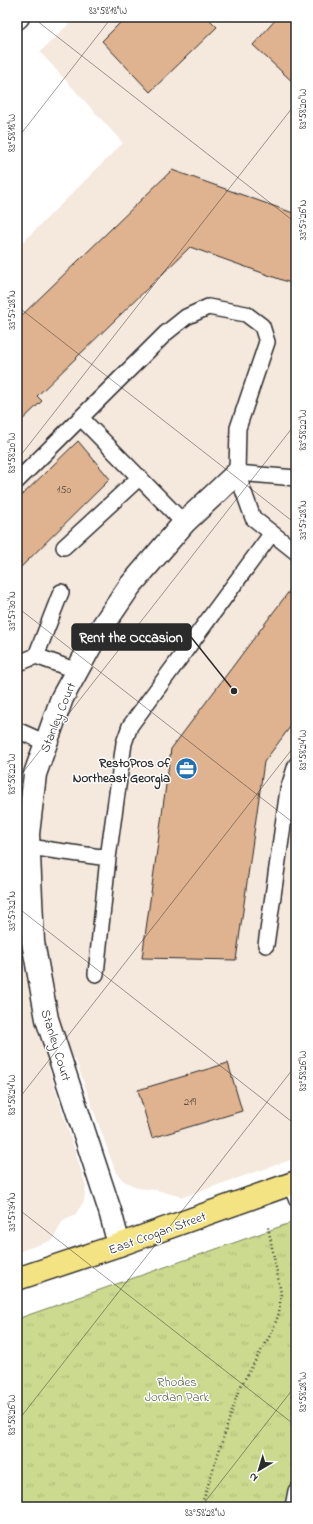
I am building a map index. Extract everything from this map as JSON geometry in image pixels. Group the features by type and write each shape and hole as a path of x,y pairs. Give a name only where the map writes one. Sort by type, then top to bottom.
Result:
{"main road":[{"name":"East Crogan Street","path":"17,1279 294,1188"}],"street":[{"name":"Stanley Court","path":"119,1245 110,1211 47,1019 33,942 24,914 29,847 28,834 35,774 62,698 96,636 130,586 184,523 237,473"}],"lane":[{"path":"17,481 166,333 186,317 208,306 246,314 262,326 267,342 238,428 237,473 253,518 296,552"},
{"path":"81,418 184,523"},
{"path":"237,473 296,478"},
{"path":"64,547 140,477"},
{"path":"96,974 108,858 124,743 130,726 272,533"},
{"path":"36,656 61,592"},
{"path":"17,662 19,663 36,656 76,672"},
{"path":"17,730 46,743"},
{"path":"266,945 288,790 296,765"},
{"path":"29,847 108,858"},
{"path":"292,1507 296,1491"}],"path":[{"path":"201,1507 239,1389 272,1332 279,1313 281,1293 268,1227"}],"shaded area":[{"path":"76,17 296,17 296,1158 183,1197 156,1190 138,1188 124,1181 116,1173 75,1058 48,1066 86,1186 84,1201 75,1215 63,1220 53,1240 17,1252 17,248 123,143 40,52"}],"green space":[{"name":"Rhodes Jordan Park","path":"296,1221 296,1507 17,1507 17,1319"}],"building":[{"path":"126,17 207,17 217,27 150,92 102,41"},
{"path":"278,17 296,17 296,85 253,45"},
{"path":"172,170 296,214 296,285 190,247 37,396 42,401 17,425 17,320"},
{"path":"78,441 110,479 17,571 17,500"},
{"path":"296,582 296,719 264,762 236,960 142,958 171,749"},
{"path":"228,1063 242,1111 152,1138 138,1090"}],"place":[{"name":"Rent the Occasion","path":"234,691"},
{"name":"RestoPros of Northeast Georgia","path":"186,769"}]}
